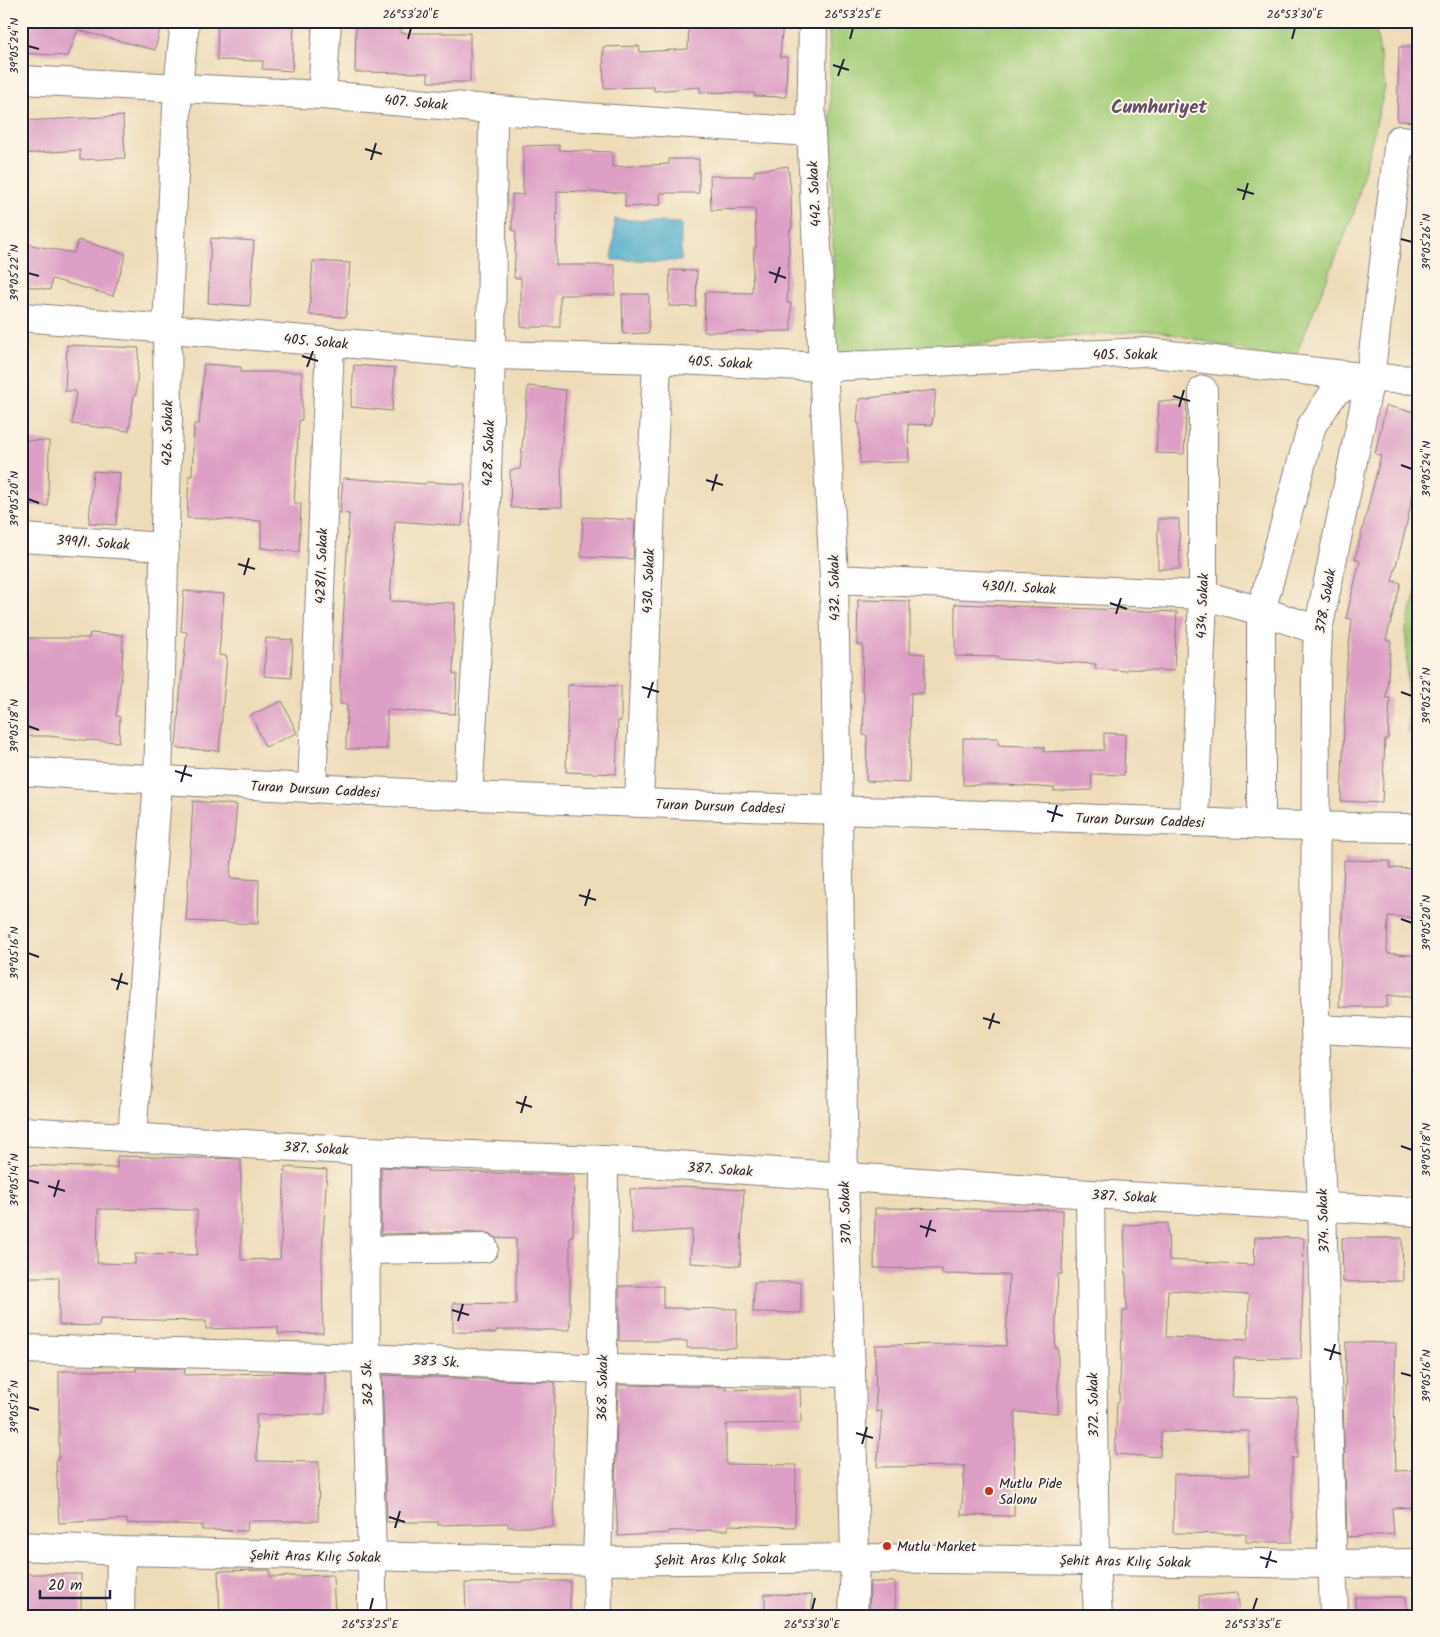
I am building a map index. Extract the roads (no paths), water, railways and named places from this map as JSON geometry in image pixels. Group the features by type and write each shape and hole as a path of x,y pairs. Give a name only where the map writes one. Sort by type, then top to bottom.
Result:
{"street":[{"name":"426. Sokak","path":"132,1138 158,780 168,420 168,328 178,86 186,21"},
{"path":"322,94 326,21"},
{"name":"442. Sokak","path":"813,21 811,132 824,366"},
{"name":"407. Sokak","path":"21,80 322,94 584,117 811,132"},
{"name":"428. Sokak","path":"468,796 486,505 491,355 493,109"},
{"name":"378. Sokak","path":"1315,827 1318,630 1370,378 1409,141"},
{"name":"405. Sokak","path":"21,317 491,355 824,366 1145,352 1370,378 1419,380"},
{"name":"428/1. Sokak","path":"312,789 330,342"},
{"name":"430. Sokak","path":"639,803 657,359"},
{"name":"432. Sokak","path":"824,366 834,579 837,810"},
{"path":"1261,825 1261,611 1312,425 1336,390 1370,378"},
{"name":"434. Sokak","path":"1194,821 1203,595 1203,390"},
{"name":"399/1. Sokak","path":"21,538 165,547"},
{"name":"430/1. Sokak","path":"834,579 1203,595 1261,611 1318,630"},
{"name":"Turan Dursun Caddesi","path":"21,771 312,789 639,803 1194,821 1315,827 1419,828"},
{"name":"370. Sokak","path":"837,810 844,1178 851,1373 853,1616"},
{"name":"374. Sokak","path":"1315,827 1315,1029 1334,1616"},
{"path":"1315,1029 1419,1034"},
{"name":"387. Sokak","path":"21,1131 365,1151 604,1160 1090,1194 1419,1212"},
{"name":"362 Sk.","path":"365,1151 366,1358 372,1616"},
{"name":"368. Sokak","path":"598,1616 597,1561 603,1369 604,1160"},
{"name":"372. Sokak","path":"1090,1194 1095,1560 1098,1616"},
{"path":"366,1250 484,1248"},
{"name":"383 Sk.","path":"21,1348 366,1358 603,1369 851,1373"},
{"name":"Şehit Aras Kılıç Sokak","path":"21,1546 121,1551 597,1561 854,1558 1333,1564 1419,1563"},
{"path":"120,1616 121,1551"}],"water":[{"path":"615,219 681,223 681,261 612,260"}],"place":[{"name":"Mutlu Pide Salonu","path":"989,1491"},
{"name":"Mutlu Market","path":"887,1546"}],"district":[{"name":"Cumhuriyet","path":"1159,106"}]}
